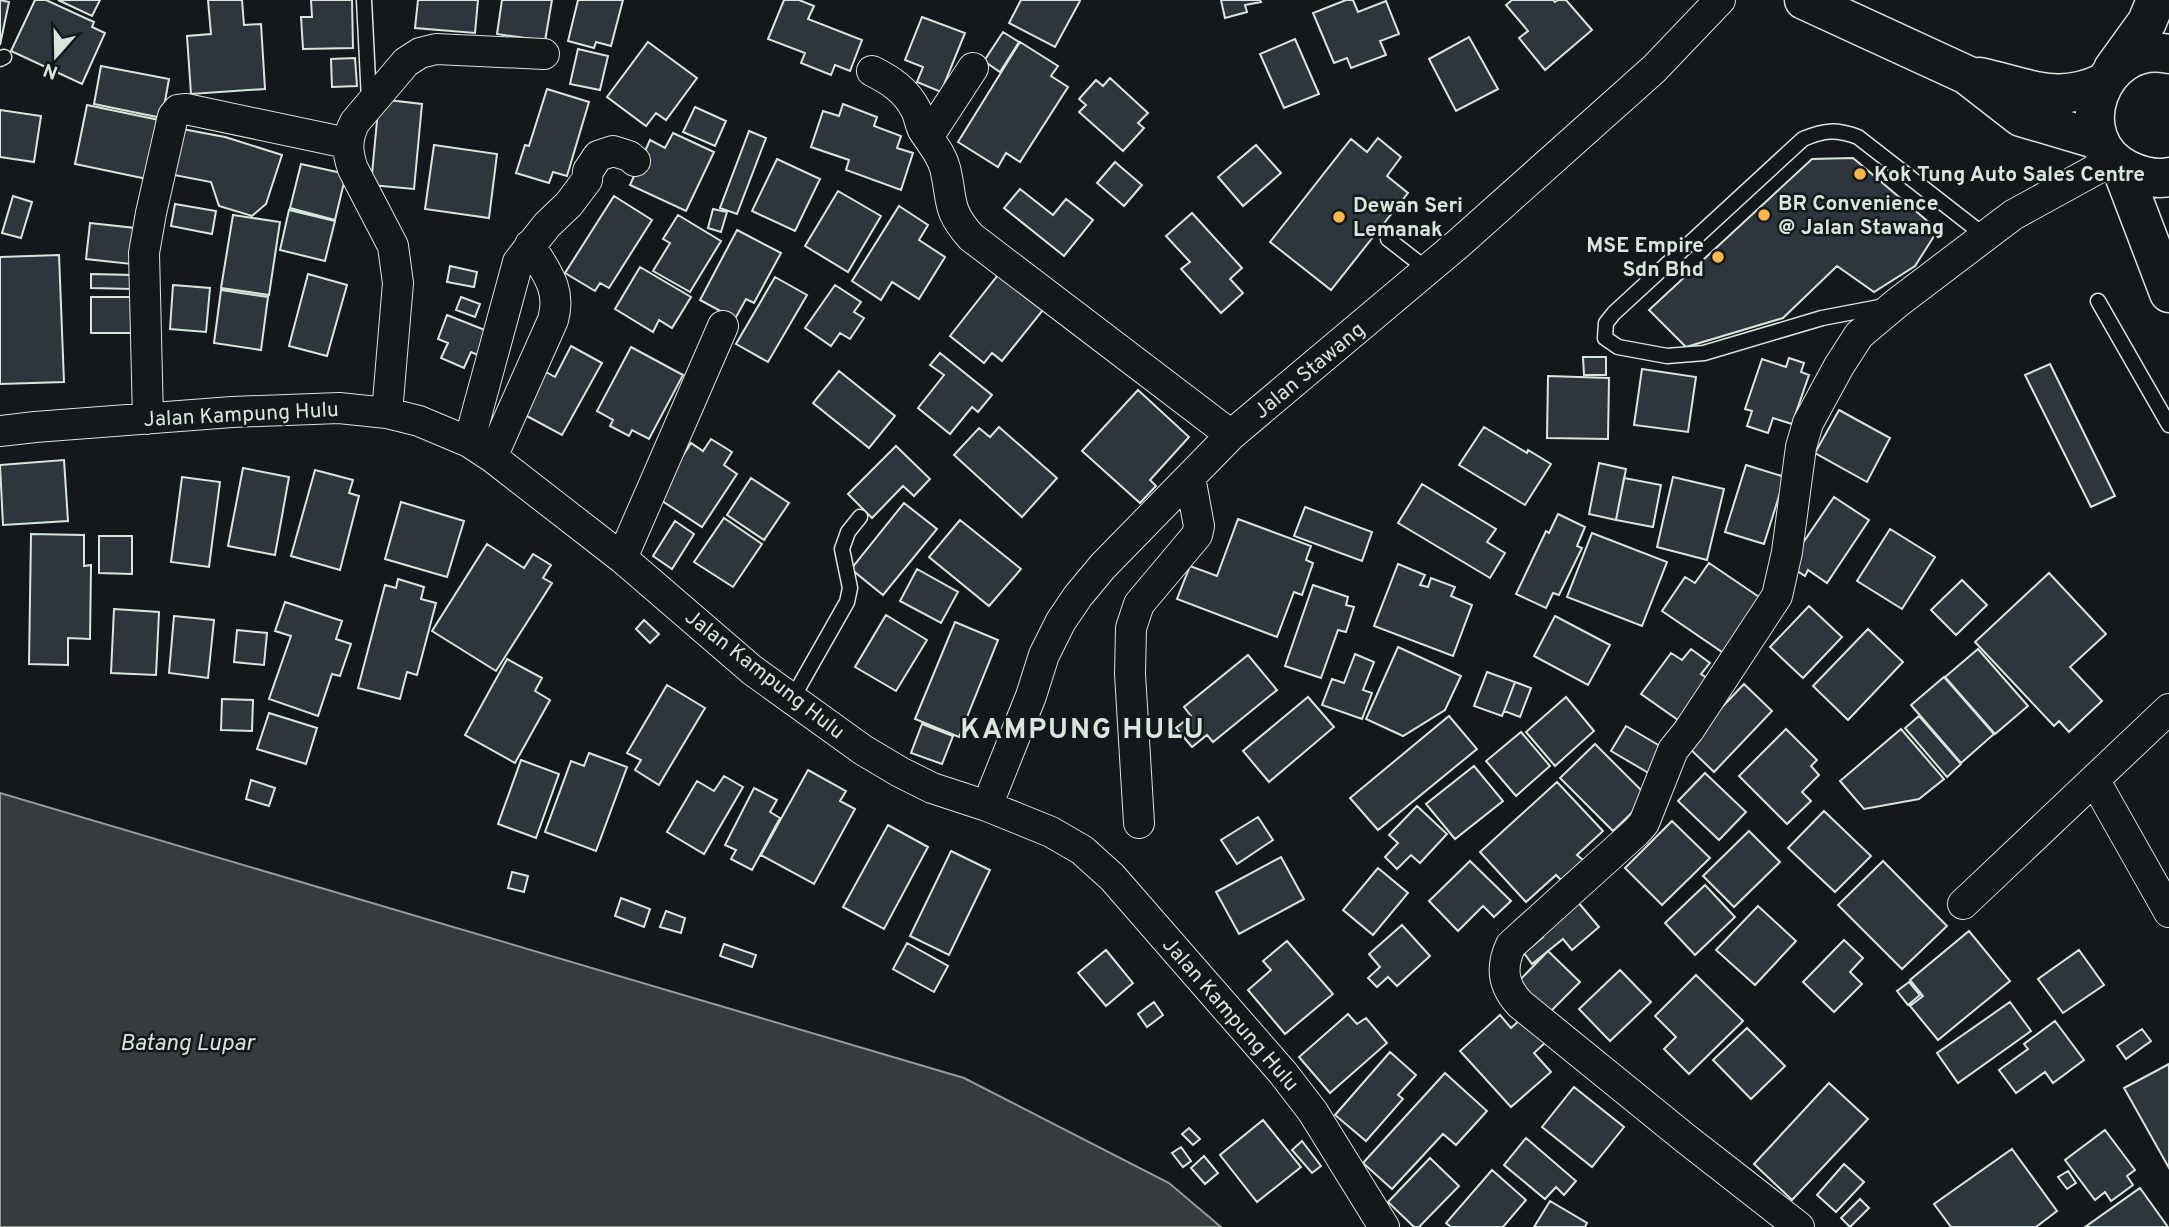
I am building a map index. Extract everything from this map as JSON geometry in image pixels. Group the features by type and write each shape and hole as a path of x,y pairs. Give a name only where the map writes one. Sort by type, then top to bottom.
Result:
{"main road":[{"path":"1804,0 1968,75 2015,88 2066,94 2087,90 2127,61 2143,54 2169,54"},
{"path":"2156,0 2147,22 2108,77 2095,101 2094,121 2169,293"},
{"path":"1968,75 2021,117 2111,155 2140,176 2169,177"}],"street":[{"name":"Jalan Stawang","path":"988,806 1031,696 1044,654 1061,621 1103,566 1231,435 1428,270 1654,69 1720,0"},
{"path":"387,413 398,283 393,246 348,156 350,132 355,122 407,62 420,53 444,49 544,54"},
{"path":"929,137 973,68"},
{"path":"872,71 890,79 905,93 916,110 922,129 938,150 945,166 951,208 959,224 971,237 1231,435"},
{"path":"148,419 144,253 175,113 186,108 347,143"},
{"path":"480,450 518,262 547,225 569,204 587,180 588,171 598,156 613,151 635,161"},
{"path":"1799,1227 1685,1139 1520,1004 1505,982 1505,957 1511,945 1644,823 1673,750 1777,596 1787,552 1801,447 1808,423 1859,335 2013,215 2111,155"},
{"path":"480,450 553,320 556,308 552,282 530,245"},
{"path":"622,558 723,326"},
{"name":"Jalan Kampung Hulu","path":"0,431 232,412 339,408 387,413 419,421 480,450 622,558 752,670 863,750 932,788 988,806 1051,832 1082,850 1112,877 1291,1083 1313,1112 1384,1227"},
{"path":"1139,824 1130,674 1131,628 1139,604 1197,535 1199,526 1190,477"},
{"path":"1963,904 2169,709"},
{"path":"2095,781 2169,912"}],"lane":[{"path":"364,0 369,106"},
{"path":"1897,303 1822,318 1704,353 1667,356 1618,347 1605,338 1606,323 1614,313 1803,139 1819,132 1833,131 1858,137 1985,236"},
{"path":"1388,239 1428,270"},
{"path":"2098,301 2169,425"},
{"path":"792,699 847,602 849,588 842,549 848,532 860,517"}],"water":[{"name":"Batang Lupar","path":"0,793 964,1078 1169,1183 1221,1227 0,1227"}],"building":[{"path":"0,0 9,2 0,45"},
{"path":"35,0 46,0 94,22 92,27 105,33 82,84 11,51"},
{"path":"58,0 100,0 92,16"},
{"path":"208,0 242,0 244,25 261,24 265,89 191,94 187,36 211,34"},
{"path":"311,0 352,0 353,48 303,49 301,17 312,17"},
{"path":"418,0 478,0 475,33 415,28"},
{"path":"502,0 552,0 545,41 497,34"},
{"path":"578,0 623,0 611,46 596,42 594,48 568,41"},
{"path":"784,0 799,0 814,6 808,19 862,40 850,71 835,65 831,75 801,63 805,53 768,39"},
{"path":"1021,0 1080,1 1055,47 1009,23"},
{"path":"1221,0 1261,2 1245,5 1247,12 1225,18"},
{"path":"1346,0 1353,0 1358,12 1386,1 1399,34 1380,41 1386,55 1351,68 1347,58 1334,63 1313,13"},
{"path":"1512,0 1566,0 1592,30 1545,70 1519,38 1528,31 1506,5"},
{"path":"922,17 965,33 941,92 917,82 923,67 905,60"},
{"path":"1003,32 1019,42 1000,72 984,61"},
{"path":"1469,37 1498,89 1456,111 1429,59"},
{"path":"1295,39 1319,94 1284,108 1260,54"},
{"path":"648,42 697,78 666,120 656,113 646,126 607,97"},
{"path":"1020,42 1058,66 1051,76 1068,87 1020,162 1006,153 998,167 958,142"},
{"path":"578,49 608,56 600,90 570,84"},
{"path":"355,58 357,86 332,87 331,59"},
{"path":"101,66 169,79 162,118 94,104"},
{"path":"1110,78 1148,113 1138,123 1144,128 1123,151 1079,112 1086,105 1079,99 1096,80 1103,86"},
{"path":"547,89 589,102 567,176 553,172 549,183 516,173 525,145 529,146"},
{"path":"379,99 422,104 414,189 371,185"},
{"path":"843,104 877,117 874,126 901,136 897,148 913,153 901,190 846,170 849,160 811,147 823,111 839,116"},
{"path":"87,105 164,121 152,180 75,164"},
{"path":"695,107 726,121 715,146 683,132"},
{"path":"0,110 41,116 34,162 0,157"},
{"path":"177,128 225,137 282,155 266,204 252,216 219,206 211,182 169,174"},
{"path":"749,131 766,138 737,214 720,208"},
{"path":"673,133 714,152 686,211 630,185 650,140 665,148"},
{"name":"Dewan Seri Lemanak","path":"1378,138 1401,157 1387,176 1408,193 1331,290 1270,242 1351,139 1367,152"},
{"path":"434,145 497,154 489,218 425,209"},
{"path":"1256,145 1281,173 1243,206 1218,177"},
{"path":"1853,158 1938,230 1915,266 1874,292 1837,266 1783,318 1686,347 1649,310 1812,159"},
{"path":"777,159 820,179 795,231 752,211"},
{"path":"1115,162 1142,185 1124,206 1097,183"},
{"path":"301,164 346,174 335,220 290,208"},
{"path":"1020,189 1053,215 1066,199 1093,220 1064,256 1004,208"},
{"path":"838,191 881,216 848,272 805,246"},
{"path":"13,196 32,202 21,238 2,233"},
{"path":"614,196 652,220 609,288 600,283 595,291 565,273"},
{"path":"175,204 216,211 212,234 171,226"},
{"path":"899,206 928,225 919,240 945,257 919,299 892,282 881,300 852,281"},
{"path":"713,209 727,212 721,232 708,228"},
{"path":"289,210 335,221 325,261 280,250"},
{"path":"1192,213 1242,268 1230,279 1243,293 1221,313 1181,269 1190,262 1166,236"},
{"path":"233,215 280,222 269,295 221,288"},
{"path":"678,215 721,241 690,292 653,271 670,243 663,239"},
{"path":"90,223 135,228 131,264 86,259"},
{"path":"737,230 781,253 754,303 746,299 735,319 700,300"},
{"path":"59,255 64,382 0,384 0,257"},
{"path":"450,266 477,272 474,287 447,282"},
{"path":"640,267 691,297 672,328 659,320 653,332 615,309"},
{"path":"91,274 133,275 133,289 91,288"},
{"path":"308,274 347,285 327,356 289,346"},
{"path":"998,275 1043,310 1002,361 992,353 984,363 950,336"},
{"path":"775,277 807,295 768,362 736,344"},
{"path":"173,285 210,288 206,332 170,329"},
{"path":"835,285 861,302 854,312 864,318 850,339 840,333 831,346 805,328"},
{"path":"221,290 268,297 261,350 214,343"},
{"path":"91,297 135,297 136,333 91,333"},
{"path":"461,297 480,304 475,317 456,310"},
{"path":"447,315 490,332 480,356 471,352 464,368 441,358 448,343 438,339"},
{"path":"571,346 602,363 562,435 523,414 546,372 555,377"},
{"path":"631,347 683,375 649,439 632,430 629,436 610,426 613,420 597,411"},
{"path":"940,353 992,395 978,412 972,407 950,434 918,408 944,375 930,365"},
{"path":"1583,357 1606,357 1606,375 1584,375"},
{"path":"1789,358 1804,363 1801,372 1809,375 1792,424 1773,418 1768,433 1747,426 1752,411 1745,409 1762,359 1786,367"},
{"path":"2050,364 2115,496 2091,507 2025,375"},
{"path":"1642,369 1696,377 1688,432 1634,425"},
{"path":"839,371 895,416 869,448 813,403"},
{"path":"1548,376 1609,378 1608,439 1547,438"},
{"path":"1138,390 1189,437 1150,480 1156,486 1140,503 1082,451"},
{"path":"1839,410 1890,438 1867,482 1815,453"},
{"path":"999,427 1057,478 1022,517 954,455 979,428 990,437"},
{"path":"1484,427 1551,464 1525,505 1459,465"},
{"path":"711,439 732,452 724,465 737,474 702,527 656,497 691,443 703,451"},
{"path":"896,446 930,479 914,496 903,486 872,518 848,494"},
{"path":"64,460 68,521 3,525 0,465"},
{"path":"1599,463 1626,469 1616,520 1589,514"},
{"path":"1746,465 1785,477 1764,544 1725,532"},
{"path":"243,468 289,477 275,555 228,546"},
{"path":"315,470 353,480 349,493 359,496 340,570 291,556"},
{"path":"182,477 220,482 209,567 171,562"},
{"path":"1673,477 1724,489 1707,560 1657,547"},
{"path":"751,478 789,503 764,540 727,515"},
{"path":"1624,478 1661,485 1653,527 1616,520"},
{"path":"1422,484 1496,529 1487,542 1505,553 1490,578 1398,523"},
{"path":"1834,497 1869,520 1827,583 1808,570 1805,576 1788,565"},
{"path":"401,502 464,521 447,577 385,559"},
{"path":"904,503 937,529 883,595 851,569"},
{"path":"1305,507 1372,532 1362,561 1294,536"},
{"path":"1558,514 1585,527 1577,546 1582,548 1559,595 1553,593 1546,608 1516,594 1546,531 1549,533"},
{"path":"724,518 762,544 733,587 694,562"},
{"path":"1238,519 1311,546 1306,560 1313,563 1302,595 1294,592 1277,637 1177,599 1190,566 1217,576"},
{"path":"960,520 1021,569 989,606 929,557"},
{"path":"675,521 694,534 672,569 653,556"},
{"path":"1890,529 1935,557 1902,609 1857,581"},
{"path":"1592,533 1667,562 1642,626 1567,597"},
{"path":"31,534 84,535 84,566 91,565 90,639 68,638 68,665 29,664"},
{"path":"99,536 132,536 132,574 99,573"},
{"path":"487,544 524,568 533,554 551,565 543,578 552,583 496,671 432,631"},
{"path":"1709,563 1762,599 1725,654 1662,611 1685,577 1695,583"},
{"path":"1398,564 1425,575 1420,585 1428,587 1431,578 1455,587 1451,596 1472,605 1453,656 1374,626"},
{"path":"917,569 958,592 941,623 900,601"},
{"path":"2049,573 2106,634 2070,667 2102,701 2069,732 2059,721 2054,726 1975,642"},
{"path":"398,579 424,587 421,599 436,603 417,675 407,672 400,699 358,688 385,585 396,588"},
{"path":"1962,580 1987,605 1956,635 1931,610"},
{"path":"1313,585 1348,597 1346,605 1354,607 1346,632 1338,630 1321,678 1285,666"},
{"path":"285,602 342,621 336,639 351,644 340,676 332,674 318,716 269,699 291,636 275,631"},
{"path":"1809,606 1842,637 1803,678 1770,647"},
{"path":"114,609 159,612 156,675 111,673"},
{"path":"886,615 927,640 896,691 855,667"},
{"path":"174,616 214,620 208,678 169,673"},
{"path":"1555,616 1610,645 1588,685 1534,656"},
{"path":"644,620 659,634 650,643 636,629"},
{"path":"955,622 998,640 959,737 915,719"},
{"path":"1868,629 1903,662 1848,720 1813,686"},
{"path":"237,630 267,633 264,665 234,662"},
{"path":"1398,647 1461,676 1445,710 1403,736 1366,719"},
{"path":"1691,649 1710,663 1701,674 1710,680 1681,722 1641,694 1671,653 1682,660"},
{"path":"1978,649 2028,706 1995,734 1945,677"},
{"path":"1355,654 1374,662 1363,690 1372,693 1362,719 1322,705 1332,679 1344,683"},
{"path":"1248,655 1277,690 1213,742 1207,735 1192,747 1176,728 1191,716 1184,707"},
{"path":"507,659 542,678 535,691 550,700 515,763 465,735"},
{"path":"1487,672 1515,682 1502,716 1474,706"},
{"path":"1944,677 1994,734 1961,763 1911,705"},
{"path":"1515,682 1531,688 1520,717 1504,711"},
{"path":"1744,684 1772,711 1714,772 1686,745"},
{"path":"667,685 705,708 659,785 635,770 641,760 627,753"},
{"path":"1308,697 1334,727 1269,782 1243,751"},
{"path":"1566,697 1594,731 1555,766 1526,732"},
{"path":"222,699 253,700 252,731 221,730"},
{"path":"269,713 317,728 306,764 257,749"},
{"path":"1449,716 1477,749 1378,830 1350,798"},
{"path":"1919,716 1961,764 1947,777 1905,728"},
{"path":"922,724 953,736 942,764 911,753"},
{"path":"1626,726 1667,750 1652,775 1611,751"},
{"path":"1786,729 1817,760 1811,766 1819,775 1802,792 1811,801 1787,824 1739,776"},
{"path":"1901,729 1944,779 1919,799 1864,809 1840,781"},
{"path":"1521,732 1550,766 1516,796 1486,761"},
{"path":"1595,744 1648,797 1613,831 1560,778"},
{"path":"589,753 627,767 596,851 545,832 571,761 584,766"},
{"path":"521,760 559,774 536,838 498,824"},
{"path":"1474,766 1503,801 1455,839 1426,804"},
{"path":"808,770 846,791 840,801 855,809 814,884 761,855"},
{"path":"1705,773 1746,812 1719,840 1678,801"},
{"path":"724,776 743,787 704,854 667,832 697,781 714,791"},
{"path":"251,780 275,788 269,806 246,799"},
{"path":"1557,782 1603,831 1577,855 1583,860 1561,880 1556,875 1526,902 1480,852"},
{"path":"754,788 777,800 770,812 780,818 752,870 731,859 736,850 725,845"},
{"path":"1417,806 1447,834 1420,863 1411,855 1397,869 1385,857 1398,843 1389,835"},
{"path":"1824,811 1871,856 1835,892 1788,848"},
{"path":"1258,817 1273,840 1237,864 1221,840"},
{"path":"1672,821 1710,858 1662,905 1625,868"},
{"path":"888,825 928,847 884,929 843,907"},
{"path":"1749,831 1780,862 1734,907 1703,876"},
{"path":"951,851 990,870 949,955 910,936"},
{"path":"1281,857 1304,899 1239,934 1216,892"},
{"path":"1470,861 1511,901 1494,917 1483,906 1458,931 1429,901"},
{"path":"1883,861 1947,926 1902,969 1838,905"},
{"path":"1378,868 1408,893 1373,935 1343,910"},
{"path":"512,872 528,876 524,892 508,888"},
{"path":"1705,885 1735,917 1695,955 1665,923"},
{"path":"1572,895 1599,927 1572,950 1563,939 1532,964 1524,953 1543,937 1534,926"},
{"path":"621,898 650,909 644,927 615,916"},
{"path":"1758,906 1796,941 1755,985 1716,950"},
{"path":"666,911 685,918 681,933 660,927"},
{"path":"1402,925 1430,956 1397,986 1388,977 1377,987 1368,978 1380,967 1369,954"},
{"path":"1969,931 2010,981 1938,1040 1910,1006 1923,996 1910,980"},
{"path":"1844,940 1863,958 1850,972 1862,984 1834,1012 1803,982"},
{"path":"1287,941 1333,994 1285,1034 1248,990 1271,970 1263,961"},
{"path":"907,943 948,966 934,992 893,969"},
{"path":"724,944 756,955 752,967 720,956"},
{"path":"1106,950 1133,983 1106,1006 1078,973"},
{"path":"2079,950 2104,985 2063,1013 2038,979"},
{"path":"1548,951 1580,982 1545,1017 1514,986"},
{"path":"1620,970 1651,1002 1610,1041 1579,1009"},
{"path":"1696,975 1743,1021 1689,1074 1664,1049 1676,1037 1655,1016"},
{"path":"1909,982 1920,995 1908,1005 1897,991"},
{"path":"1154,1002 1163,1015 1147,1027 1138,1014"},
{"path":"2010,1002 2031,1031 1958,1083 1937,1053"},
{"path":"1348,1014 1357,1024 1366,1018 1387,1043 1330,1093 1299,1057"},
{"path":"1500,1015 1511,1028 1524,1016 1546,1042 1534,1053 1551,1072 1511,1107 1460,1051"},
{"path":"2055,1021 2084,1060 2053,1083 2045,1072 2016,1093 1999,1070 2028,1049 2024,1044"},
{"path":"1747,1028 1785,1066 1751,1099 1713,1060"},
{"path":"2142,1029 2151,1041 2126,1059 2117,1046"},
{"path":"1390,1052 1416,1075 1398,1095 1403,1099 1366,1141 1335,1115"},
{"path":"2169,1064 2169,1168 2124,1088"},
{"path":"1445,1073 1487,1111 1456,1145 1443,1134 1392,1189 1363,1163"},
{"path":"1829,1083 1868,1119 1792,1200 1754,1164"},
{"path":"1574,1087 1624,1127 1592,1167 1542,1127"},
{"path":"1263,1120 1301,1167 1257,1202 1220,1155"},
{"path":"1189,1128 1200,1139 1193,1145 1182,1134"},
{"path":"2105,1130 2135,1170 2127,1176 2133,1185 2111,1201 2105,1192 2095,1200 2065,1160"},
{"path":"1526,1138 1576,1181 1564,1195 1556,1187 1545,1199 1504,1165"},
{"path":"1302,1141 1321,1166 1312,1173 1292,1150"},
{"path":"1181,1147 1191,1161 1183,1167 1172,1153"},
{"path":"2012,1149 2057,1211 2036,1227 1951,1227 1934,1204"},
{"path":"1204,1156 1218,1173 1205,1184 1191,1168"},
{"path":"1430,1158 1459,1186 1419,1227 1414,1227 1388,1202"},
{"path":"1844,1164 1864,1182 1836,1212 1817,1195"},
{"path":"1492,1170 1526,1200 1503,1227 1451,1227 1446,1223"},
{"path":"2068,1171 2076,1183 2067,1189 2058,1177"},
{"path":"2140,1188 2168,1227 2085,1227"},
{"path":"1860,1199 1869,1208 1850,1227 1841,1218"},
{"path":"1550,1201 1587,1223 1585,1227 1534,1227"}],"place":[{"name":"Kok Tung Auto Sales Centre","path":"1860,174"},
{"name":"BR Convenience @ Jalan Stawang","path":"1764,215"},
{"name":"Dewan Seri Lemanak","path":"1339,217"},
{"name":"MSE Empire Sdn Bhd","path":"1718,257"}],"district":[{"name":"KAMPUNG HULU","path":"1083,728"}]}
